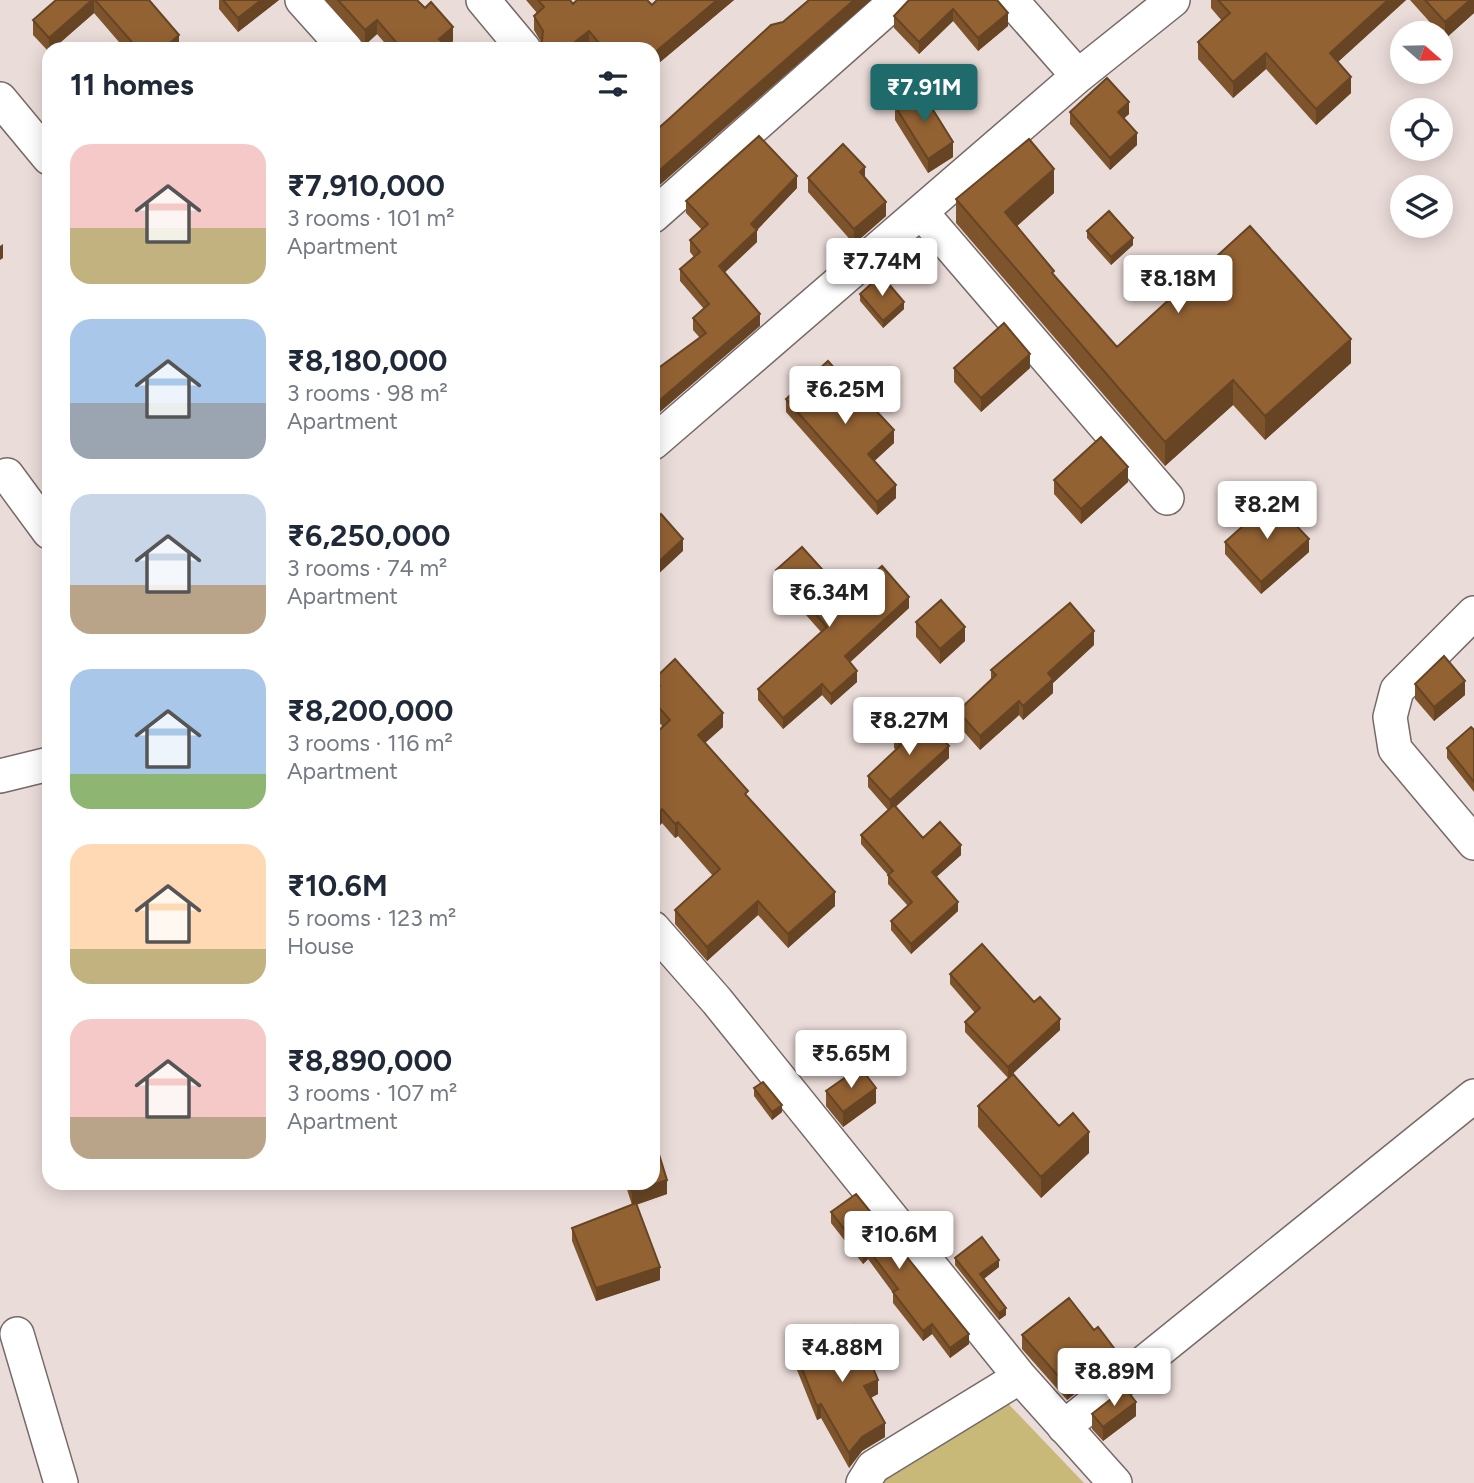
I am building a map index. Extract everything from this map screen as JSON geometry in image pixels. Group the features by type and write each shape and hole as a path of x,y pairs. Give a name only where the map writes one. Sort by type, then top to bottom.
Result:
{"street":[{"path":"302,0 340,42"},
{"path":"483,0 518,42"},
{"path":"660,210 897,0"},
{"path":"1011,0 1078,76"},
{"path":"660,437 1078,76 1173,0"},
{"path":"0,99 42,150"},
{"path":"921,212 1167,498"},
{"path":"7,475 42,522"},
{"path":"1474,613 1397,690 1390,717 1395,748 1474,843"},
{"path":"0,776 42,766"},
{"path":"660,936 717,1002 1020,1377 1115,1483"},
{"path":"1063,1427 1474,1096"},
{"path":"16,1334 61,1483"},
{"path":"863,1483 873,1467 1020,1377"}],"shaded area":[{"path":"997,1392 1084,1483 881,1483"}],"building":[{"path":"56,0 92,0 49,38 33,20"},
{"path":"95,0 149,0 179,35 171,42 132,42"},
{"path":"223,0 261,0 238,18"},
{"path":"338,0 417,0 425,8 431,2 453,27 439,39 442,42 396,42 377,20 365,30"},
{"path":"538,0 570,0 573,4 577,0 647,0 652,5 657,0 717,0 660,48 660,42 598,42 589,31 575,42 541,42 543,31 534,16 544,7"},
{"path":"809,0 854,0 660,170 660,127 771,25 783,22"},
{"path":"909,0 997,0 1008,13 978,38 953,9 919,42 894,16"},
{"path":"1218,0 1388,0 1330,53 1351,77 1316,109 1266,53 1233,82 1198,42 1230,13"},
{"path":"1425,0 1470,0 1446,21"},
{"path":"1107,78 1129,102 1118,112 1137,133 1110,158 1070,112"},
{"path":"920,89 953,142 928,159 895,106"},
{"path":"759,136 797,176 751,224 757,230 719,266 760,314 660,400 660,367 706,333 693,318 709,304 680,269 700,252 690,240 708,224 686,201"},
{"path":"1029,139 1054,169 1005,212 1054,271 1052,273 1117,347 1250,226 1351,339 1265,416 1233,380 1165,442 956,199"},
{"path":"843,144 865,167 860,172 886,202 854,229 808,178"},
{"path":"1109,211 1133,238 1111,257 1087,231"},
{"path":"881,275 904,302 883,321 860,294"},
{"path":"1004,323 1030,354 981,398 954,368"},
{"path":"828,361 865,403 867,401 894,430 868,454 896,485 877,502 786,399"},
{"path":"1101,437 1128,467 1081,509 1054,480"},
{"path":"1272,500 1309,539 1261,582 1225,542"},
{"path":"660,515 683,539 660,560"},
{"path":"802,547 847,597 882,566 909,597 845,656 857,671 831,694 822,684 783,718 758,689 827,627 776,570"},
{"path":"941,600 965,627 940,649 916,622"},
{"path":"1070,603 1094,631 1048,673 1053,679 1023,706 1019,701 980,736 958,711 996,675 991,670"},
{"path":"1444,656 1465,681 1434,707 1415,684"},
{"path":"675,659 723,713 698,735 748,791 745,794 835,892 788,934 758,901 707,947 675,910 720,869 678,822 675,824 662,809 660,811 660,729 670,720 660,709 660,673"},
{"path":"920,713 949,746 890,800 868,776 901,745 894,737"},
{"path":"1471,727 1474,730 1474,782 1447,748"},
{"path":"894,805 923,838 940,822 961,845 932,872 958,902 911,944 891,921 912,902 888,875 893,871 861,835"},
{"path":"982,944 1034,1002 1040,997 1060,1019 1008,1067 965,1022 980,1008 950,974"},
{"path":"860,1067 876,1088 843,1112 826,1091"},
{"path":"1013,1074 1059,1126 1073,1113 1089,1132 1041,1177 978,1106"},
{"path":"763,1082 782,1105 772,1112 754,1088"},
{"path":"660,1158 667,1180 660,1182"},
{"path":"856,1194 969,1334 950,1348 932,1324 923,1331 893,1292 898,1289 868,1249 863,1253 831,1212"},
{"path":"636,1203 660,1267 596,1288 572,1228"},
{"path":"982,1237 999,1260 980,1274 1006,1308 999,1313 955,1258"},
{"path":"1069,1298 1094,1330 1098,1327 1114,1348 1067,1386 1022,1335"},
{"path":"855,1325 878,1380 864,1386 885,1423 862,1437 849,1453 821,1404 817,1406 795,1351"},
{"path":"1125,1388 1136,1402 1103,1427 1092,1414"}]}
